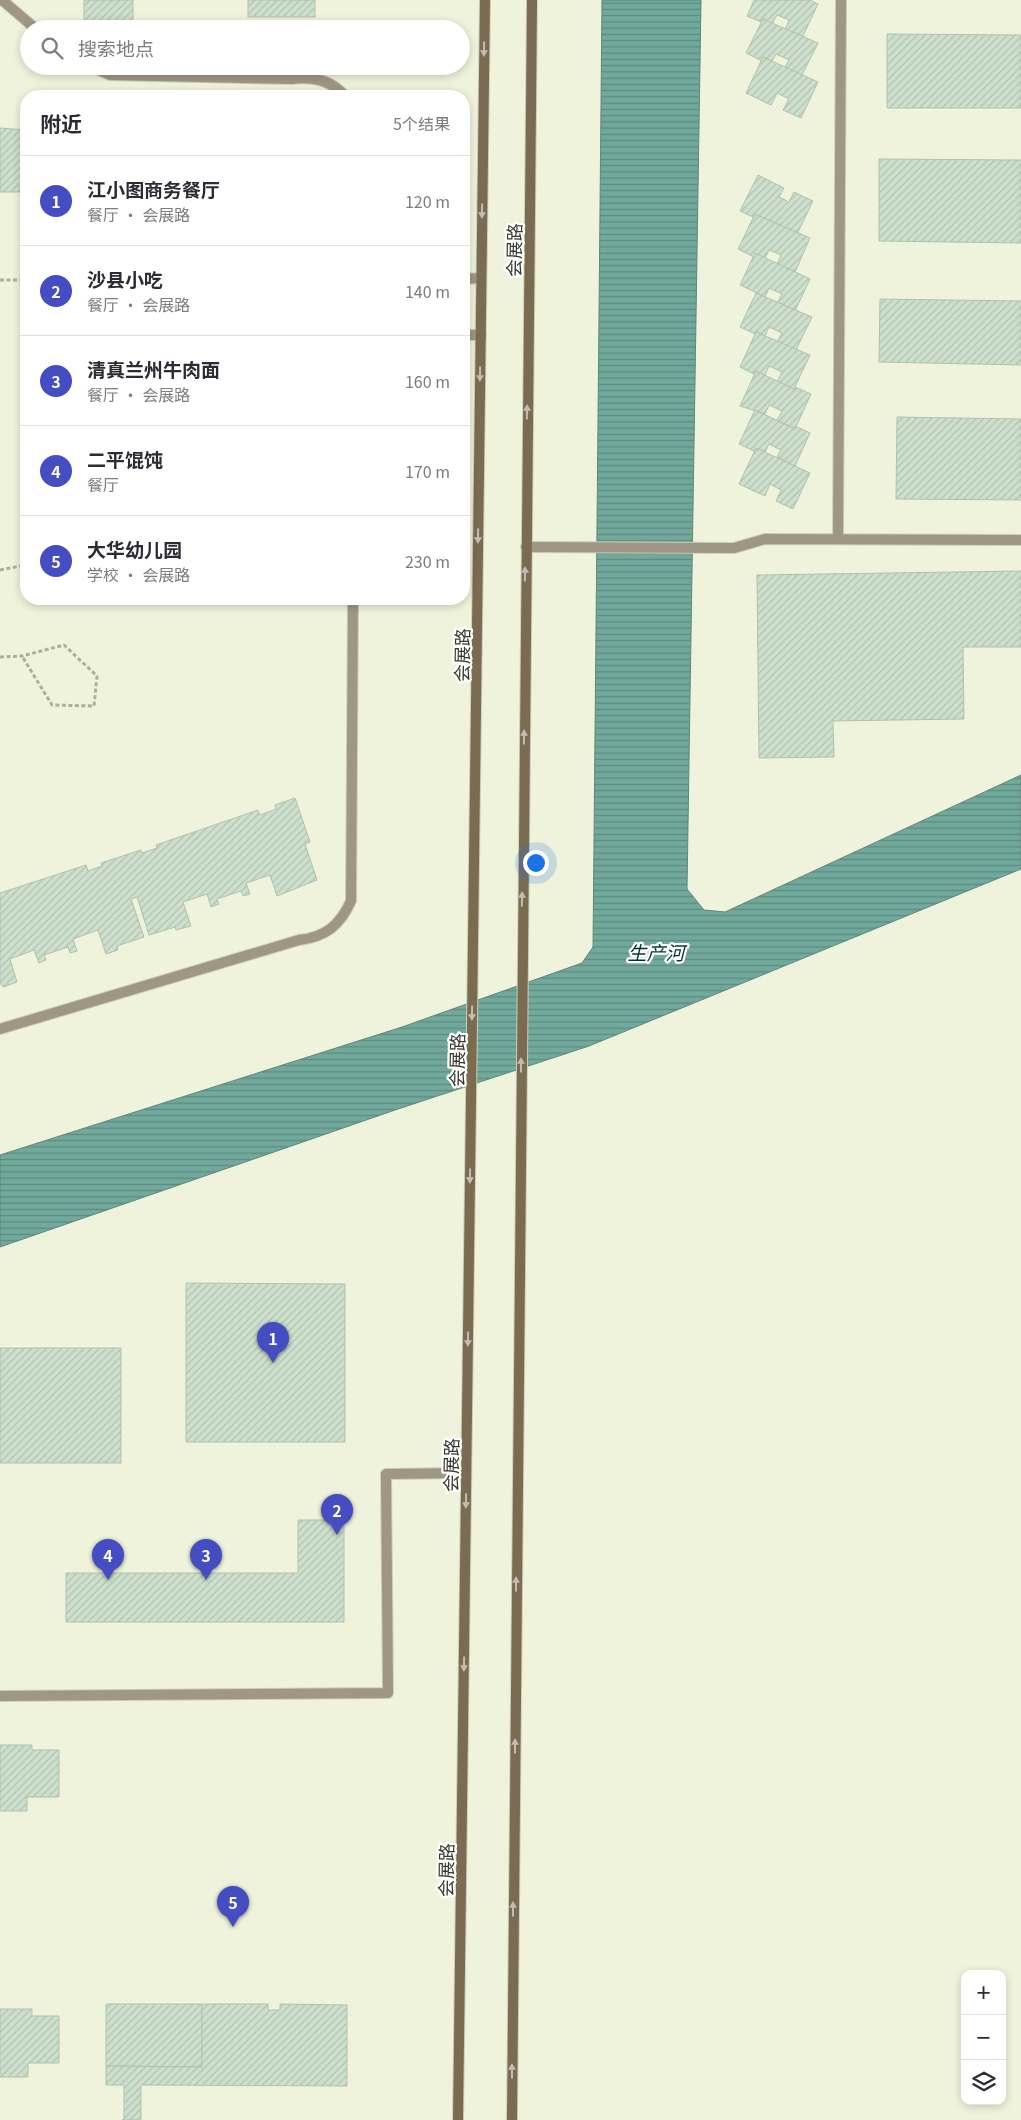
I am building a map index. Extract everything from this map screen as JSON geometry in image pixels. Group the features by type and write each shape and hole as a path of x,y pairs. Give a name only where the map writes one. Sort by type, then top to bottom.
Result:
{"street":[{"name":"会展路","path":"458,2120 485,0"},
{"name":"会展路","path":"512,2120 532,0"}],"lane":[{"path":"2,0 25,20"},
{"path":"838,539 841,0"},
{"path":"110,75 145,78 292,79 305,77 330,83 338,90"},
{"path":"470,279 482,278"},
{"path":"470,335 481,335"},
{"path":"526,547 734,548 765,539 1021,540"},
{"path":"0,1029 299,940 312,939 336,926 345,914 351,900 353,605"},
{"path":"0,1696 388,1693 386,1474 466,1473"}],"path":[{"path":"0,280 20,280"},
{"path":"0,570 20,566"},
{"path":"0,657 22,656 64,645 97,676 94,706 52,705 22,656"}],"water":[{"name":"生产河","path":"602,0 701,0 687,889 704,910 725,912 1021,775 1021,869 589,1046 395,1110 0,1247 0,1155 402,1027 582,963 593,947"}],"building":[{"path":"84,0 133,0 133,20 84,20"},
{"path":"248,0 315,0 315,17 248,17"},
{"path":"754,0 810,0 818,4 802,38 785,30 789,20 777,15 772,24 763,19 761,22 747,16"},
{"path":"763,19 818,43 802,75 785,67 789,60 776,54 772,61 763,57 762,61 746,53"},
{"path":"887,34 1021,35 1021,108 887,108"},
{"path":"763,57 818,82 801,118 783,110 789,99 777,93 771,105 746,93"},
{"path":"0,128 20,130 20,192 0,192"},
{"path":"879,159 1021,160 1021,243 879,241"},
{"path":"758,175 784,188 779,197 789,202 794,192 813,201 797,234 755,214 753,217 740,211"},
{"path":"755,214 810,238 795,272 777,264 781,255 769,250 765,258 755,253 754,257 738,249"},
{"path":"755,253 810,279 795,311 777,303 782,294 769,288 765,297 740,285"},
{"path":"756,293 812,317 796,350 777,342 782,333 769,327 765,336 756,332 755,334 740,327"},
{"path":"880,299 1021,301 1021,365 879,362"},
{"path":"756,332 810,355 794,389 777,382 782,372 769,366 765,375 756,371 754,374 740,367"},
{"path":"756,371 794,389 795,387 811,394 795,429 777,420 782,411 769,405 765,414 740,406"},
{"path":"755,410 795,429 795,426 810,433 795,466 777,457 781,450 769,444 765,452 756,448 754,451 739,444"},
{"path":"897,417 1021,419 1021,500 896,499"},
{"path":"756,448 810,473 793,509 776,501 781,490 770,484 765,496 739,484"},
{"path":"1021,571 1021,647 963,647 964,719 833,721 834,757 759,758 757,575"},
{"path":"295,798 310,842 305,844 317,880 277,896 270,875 246,883 250,894 243,896 241,891 217,899 219,904 211,907 207,894 183,902 191,926 176,930 175,927 149,935 137,897 131,899 144,937 117,946 118,950 106,954 98,930 73,939 77,951 70,953 68,947 44,955 46,960 39,963 34,950 10,959 17,982 3,987 0,983 0,893 86,865 88,871 102,866 101,863 141,850 142,853 157,848 156,845 258,810 260,815 276,809 275,805"},
{"path":"186,1283 345,1284 345,1442 186,1442"},
{"path":"0,1348 121,1348 121,1463 0,1463"},
{"path":"298,1520 344,1520 344,1622 66,1622 66,1573 298,1573"},
{"path":"0,1745 32,1745 32,1750 59,1750 59,1797 27,1797 27,1811 0,1811"},
{"path":"106,2004 202,2004 202,2067 106,2066"},
{"path":"202,2004 268,2004 268,2010 280,2010 280,2004 347,2005 347,2086 141,2085 141,2120 122,2120 124,2119 124,2085 106,2085 106,2066 202,2067"},
{"path":"0,2009 32,2009 32,2016 59,2016 59,2063 28,2063 28,2077 0,2077"}],"place":[{"name":"江小图商务餐厅","path":"273,1363"},
{"name":"沙县小吃","path":"337,1535"},
{"name":"二平馄饨","path":"108,1580"},
{"name":"清真兰州牛肉面","path":"206,1580"},
{"name":"大华幼儿园","path":"233,1927"}]}
